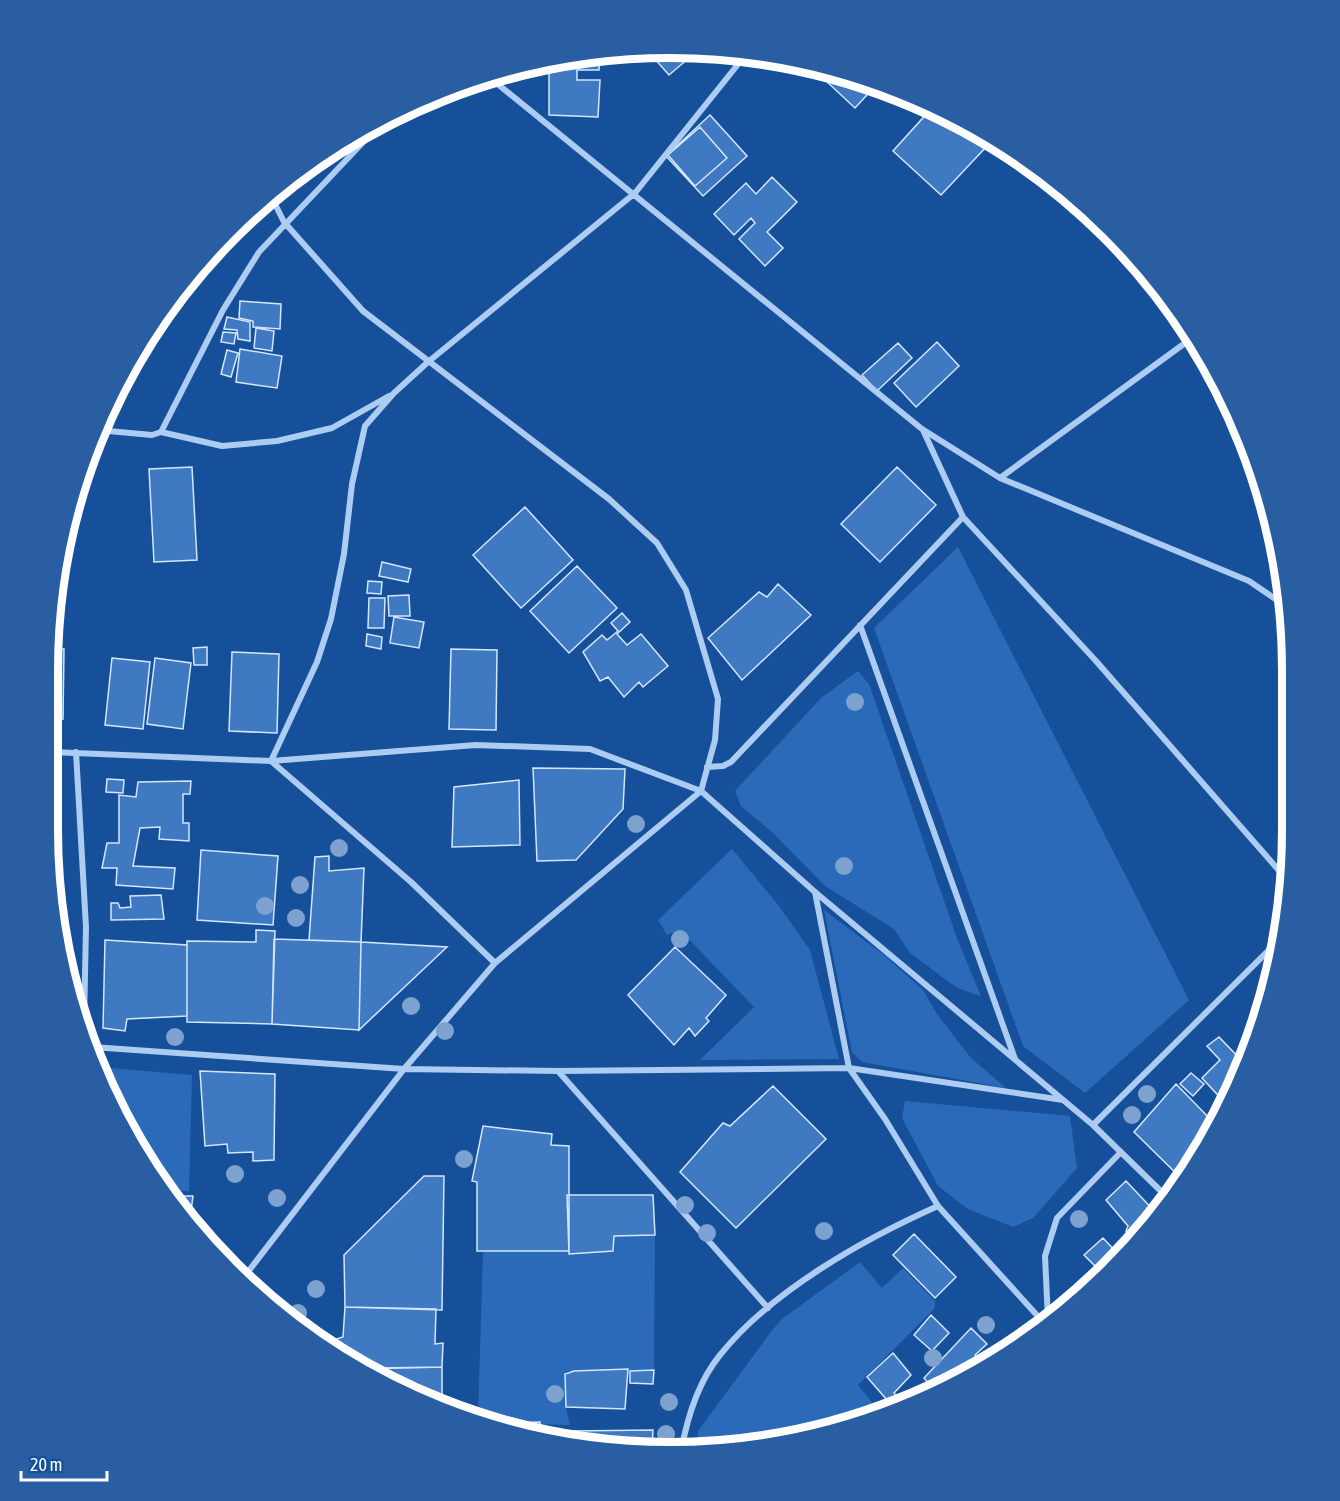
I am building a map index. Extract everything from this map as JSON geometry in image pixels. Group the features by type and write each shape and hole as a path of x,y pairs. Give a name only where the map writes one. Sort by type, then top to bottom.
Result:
{"street":[{"path":"271,761 316,662 331,619 344,554 351,484 365,426 394,393 428,362 635,193 739,63"},
{"path":"497,84 635,193 922,429 1000,478 1249,581 1277,600"},
{"path":"161,432 223,310 259,252 284,222 365,140"},
{"path":"248,1272 404,1069 495,963 701,791 714,740 718,699 686,590 657,543 609,499 363,311 284,222 275,204"},
{"path":"1000,478 1186,342"},
{"path":"107,431 152,435 161,432 222,446 277,441 332,428 394,393"},
{"path":"922,429 963,517 1096,661 1280,872"},
{"path":"707,766 731,762 963,517"},
{"path":"860,625 1015,1059"},
{"path":"58,752 271,761 476,745 590,749 701,791 815,892 1093,1125 1162,1193"},
{"path":"76,752 86,927 84,1006"},
{"path":"271,761 411,882 495,963"},
{"path":"815,892 849,1068 885,1119 938,1206 1042,1316"},
{"path":"1093,1125 1270,949"},
{"path":"98,1047 404,1069 558,1071 849,1068 1063,1100"},
{"path":"558,1071 768,1308"},
{"path":"1046,1313 1045,1256 1057,1218 1121,1152"},
{"path":"683,1442 688,1413 719,1356 768,1308 821,1271 897,1224 938,1206"}],"shaded area":[{"path":"958,547 1189,1000 1085,1093 1023,1046 874,628"},
{"path":"858,671 869,684 958,941 981,996 957,988 910,953 894,929 825,886 773,833 741,806 735,791 821,698"},
{"path":"732,849 779,906 810,950 839,1059 700,1060 754,1007 680,930 667,935 658,920"},
{"path":"824,910 884,955 923,990 937,1014 971,1058 1006,1088 862,1062 852,1052"},
{"path":"106,1068 192,1075 189,1191 176,1191 162,1171 140,1137"},
{"path":"905,1101 1070,1116 1077,1168 1033,1218 1013,1227 968,1209 938,1186 902,1118"},
{"path":"655,1235 654,1370 566,1371 566,1407 570,1425 519,1424 478,1412 483,1251 612,1251 614,1236"},
{"path":"860,1262 882,1288 903,1268 935,1301 935,1308 858,1385 876,1407 828,1422 789,1431 698,1441 698,1431 782,1319"}],"building":[{"path":"655,59 688,59 669,75"},
{"path":"599,63 599,70 577,70 577,80 600,80 598,117 549,115 549,70"},
{"path":"823,78 870,92 855,108"},
{"path":"710,115 747,156 703,196 666,156"},
{"path":"925,115 986,147 941,195 893,151"},
{"path":"700,127 727,158 695,186 668,155"},
{"path":"772,177 797,202 767,232 783,248 765,266 739,239 755,223 751,218 734,235 714,214 746,183 756,194"},
{"path":"240,301 281,304 280,329 253,327 253,321 239,318"},
{"path":"227,317 250,322 250,341 238,339 237,330 224,329"},
{"path":"256,328 274,331 272,351 254,348"},
{"path":"223,332 236,333 234,344 221,342"},
{"path":"937,342 959,366 916,407 894,383"},
{"path":"898,343 912,358 877,391 862,375"},
{"path":"240,349 282,356 277,388 236,382"},
{"path":"227,350 238,353 231,377 221,374"},
{"path":"192,467 197,560 154,562 149,469"},
{"path":"897,467 936,505 880,562 841,524"},
{"path":"525,507 573,560 521,608 473,555"},
{"path":"382,562 411,569 408,582 379,576"},
{"path":"577,566 617,608 569,653 530,611"},
{"path":"368,581 382,582 381,594 367,593"},
{"path":"778,584 811,615 742,680 708,638 759,592 767,597"},
{"path":"409,595 410,616 389,616 388,596"},
{"path":"369,598 385,598 384,628 368,628"},
{"path":"622,613 630,622 617,634 627,645 641,634 668,666 643,687 639,682 624,697 608,677 600,681 583,652 602,635 607,640 618,631 611,623"},
{"path":"394,617 424,622 419,648 390,643"},
{"path":"367,634 382,637 381,649 366,646"},
{"path":"207,647 207,665 194,665 193,648"},
{"path":"59,649 64,649 63,719 58,719"},
{"path":"451,649 497,650 496,730 449,729"},
{"path":"232,652 279,654 277,733 229,731"},
{"path":"112,658 150,662 143,729 105,725"},
{"path":"155,658 191,663 183,729 147,724"},
{"path":"533,768 625,769 623,809 576,860 537,861"},
{"path":"107,779 124,780 123,793 106,792"},
{"path":"519,780 520,845 452,847 454,787"},
{"path":"191,781 190,794 183,794 183,823 189,823 189,841 159,839 160,827 140,828 133,866 175,868 173,889 116,885 117,868 102,868 107,843 119,843 119,795 136,797 138,782"},
{"path":"201,850 278,856 273,925 197,920"},
{"path":"329,856 329,871 364,868 361,942 309,940 315,857"},
{"path":"161,895 164,919 111,920 111,903 118,903 120,908 131,907 130,896"},
{"path":"256,930 275,931 272,1024 187,1022 187,941 256,942"},
{"path":"274,939 361,942 359,1030 272,1024"},
{"path":"105,940 187,945 187,1016 127,1019 125,1031 103,1028"},
{"path":"361,942 447,947 359,1030"},
{"path":"675,947 726,995 706,1018 709,1021 695,1036 689,1028 674,1045 628,995"},
{"path":"1219,1037 1238,1057 1220,1097 1202,1078 1220,1060 1207,1046"},
{"path":"200,1071 275,1074 274,1160 253,1161 253,1152 228,1153 227,1144 205,1146"},
{"path":"1191,1073 1204,1084 1193,1096 1180,1084"},
{"path":"1176,1084 1209,1118 1176,1173 1134,1132"},
{"path":"773,1086 826,1139 736,1228 680,1172 723,1123 730,1126"},
{"path":"483,1126 552,1134 551,1145 569,1146 569,1251 477,1251 477,1182 472,1181"},
{"path":"424,1176 444,1176 442,1310 345,1307 344,1255"},
{"path":"1126,1181 1151,1208 1130,1234 1126,1231 1128,1226 1106,1200"},
{"path":"567,1195 653,1195 655,1235 614,1236 613,1251 569,1254"},
{"path":"180,1196 193,1196 191,1211"},
{"path":"914,1234 956,1277 935,1298 893,1255"},
{"path":"1103,1238 1114,1250 1097,1268 1084,1255"},
{"path":"345,1307 436,1309 435,1344 443,1343 442,1367 379,1369 333,1341 343,1337"},
{"path":"931,1315 949,1333 932,1351 914,1335"},
{"path":"971,1328 987,1344 975,1355 979,1359 976,1361 929,1384 924,1378"},
{"path":"893,1353 911,1375 894,1393 899,1398 882,1404 887,1400 867,1377"},
{"path":"442,1367 442,1398 400,1379 378,1368"},
{"path":"628,1369 625,1409 566,1407 565,1374 574,1371"},
{"path":"654,1370 653,1384 630,1383 630,1371"},
{"path":"540,1422 540,1428 514,1423"},
{"path":"653,1430 652,1442 590,1437 570,1434 570,1431"}]}
